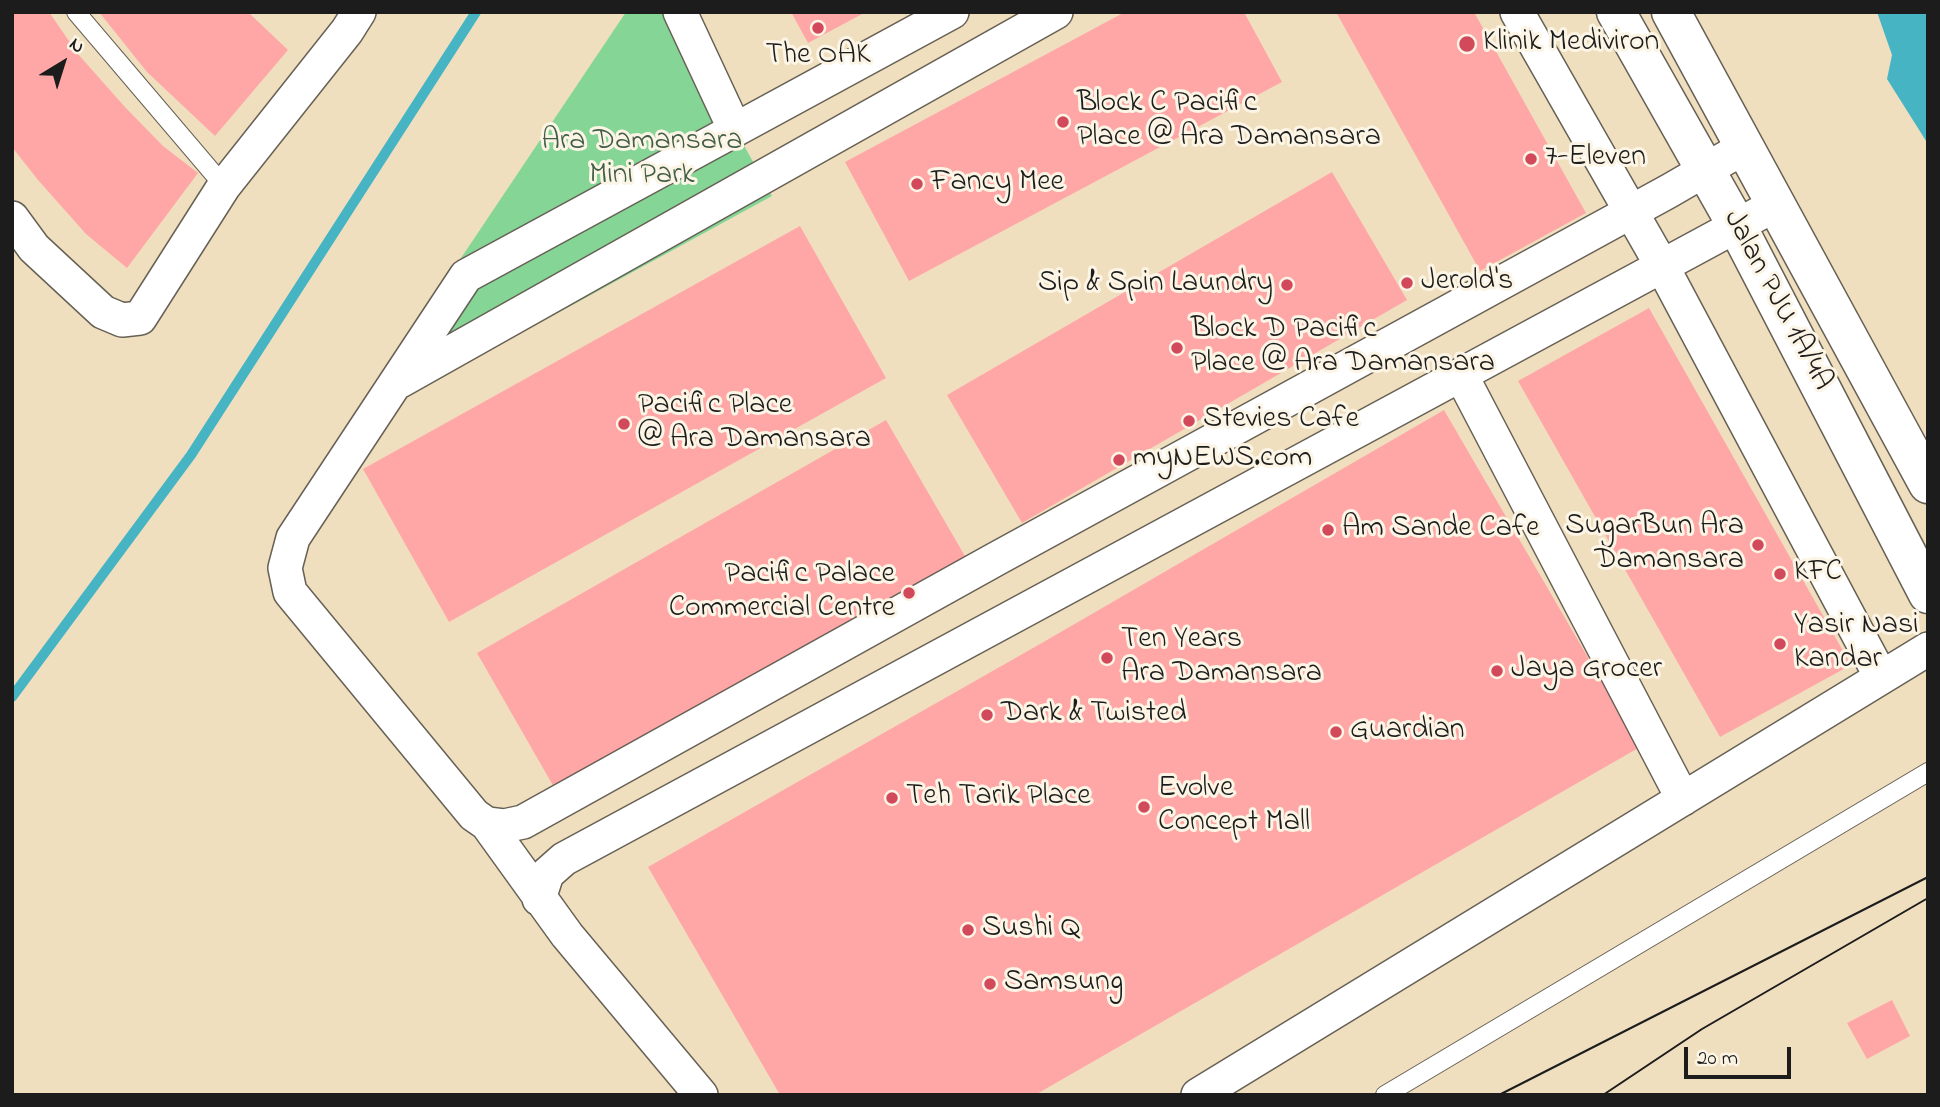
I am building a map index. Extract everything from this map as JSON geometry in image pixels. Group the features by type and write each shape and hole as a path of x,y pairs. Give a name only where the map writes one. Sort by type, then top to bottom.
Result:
{"street":[{"path":"680,12 735,130"},
{"path":"701,1095 567,935 487,824 474,815 290,592 285,568 293,538 466,276 952,12"},
{"path":"395,384 1056,12"},
{"path":"1517,12 1662,266 1881,677"},
{"name":"Jalan PJU 1A/4A","path":"1616,12 1737,226 1928,594"},
{"name":"Jalan PJU 1A/4A","path":"1671,12 1928,484"},
{"path":"12,218 34,248 103,312 122,320 140,318 224,186 344,18"},
{"path":"487,824 504,826 523,822 1745,147"},
{"path":"540,899 547,874 564,859 1777,204"},
{"path":"1461,375 1683,799"},
{"path":"1198,1095 1928,649"}],"lane":[{"path":"76,12 224,186"},
{"path":"1385,1095 1928,772"}],"green space":[{"name":"Ara Damansara Mini Park","path":"626,12 670,12 772,196 347,428"}],"water":[{"path":"1877,12 1928,12 1928,144 1887,79 1892,55"}],"building":[{"path":"12,12 49,12 78,54 124,106 163,146 198,173 127,268 86,234 12,147"},
{"path":"99,12 248,12 288,50 215,136 147,72"},
{"name":"The OAK","path":"791,12 866,12 808,43"},
{"name":"Block C Pacific Place @ Ara Damansara","path":"1125,12 1244,12 1282,82 909,281 845,162"},
{"path":"1336,12 1474,12 1586,213 1480,271"},
{"name":"Block D Pacific Place @ Ara Damansara","path":"1332,172 1407,300 1022,523 947,395"},
{"name":"Pacific Place @ Ara Damansara","path":"800,226 886,378 449,622 363,469"},
{"path":"1649,308 1851,665 1720,737 1518,381"},
{"name":"Evolve Concept Mall","path":"1444,410 1640,747 1035,1095 780,1095 648,867"},
{"name":"Pacific Place @ Ara Damansara","path":"886,420 969,563 559,796 477,653"},
{"path":"1892,1000 1910,1036 1867,1059 1847,1023"}],"waterway":[{"path":"12,697 191,455 476,12"}],"tram line":[{"path":"1499,1095 1928,877"},
{"path":"1603,1095 1702,1029 1928,898"}],"place":[{"name":"The OAK","path":"818,28"},
{"name":"Klinik Mediviron","path":"1467,44"},
{"name":"Block C Pacific Place @ Ara Damansara","path":"1063,122"},
{"name":"7-Eleven","path":"1531,159"},
{"name":"Fancy Mee","path":"917,184"},
{"name":"Jerold's","path":"1407,283"},
{"name":"Sip & Spin Laundry","path":"1287,285"},
{"name":"Block D Pacific Place @ Ara Damansara","path":"1177,348"},
{"name":"Stevies Cafe","path":"1189,421"},
{"name":"Pacific Place @ Ara Damansara","path":"624,424"},
{"name":"myNEWS.com","path":"1119,460"},
{"name":"Am Sande Cafe","path":"1328,530"},
{"name":"SugarBun Ara Damansara","path":"1758,545"},
{"name":"KFC","path":"1780,574"},
{"name":"Pacific Palace Commercial Centre","path":"909,593"},
{"name":"Yasir Nasi Kandar","path":"1780,644"},
{"name":"Ten Years Ara Damansara","path":"1107,658"},
{"name":"Jaya Grocer","path":"1497,671"},
{"name":"Dark & Twisted","path":"987,715"},
{"name":"Guardian","path":"1336,732"},
{"name":"Teh Tarik Place","path":"892,798"},
{"name":"Evolve Concept Mall","path":"1144,807"},
{"name":"Sushi Q","path":"968,930"},
{"name":"Samsung","path":"990,984"}]}
